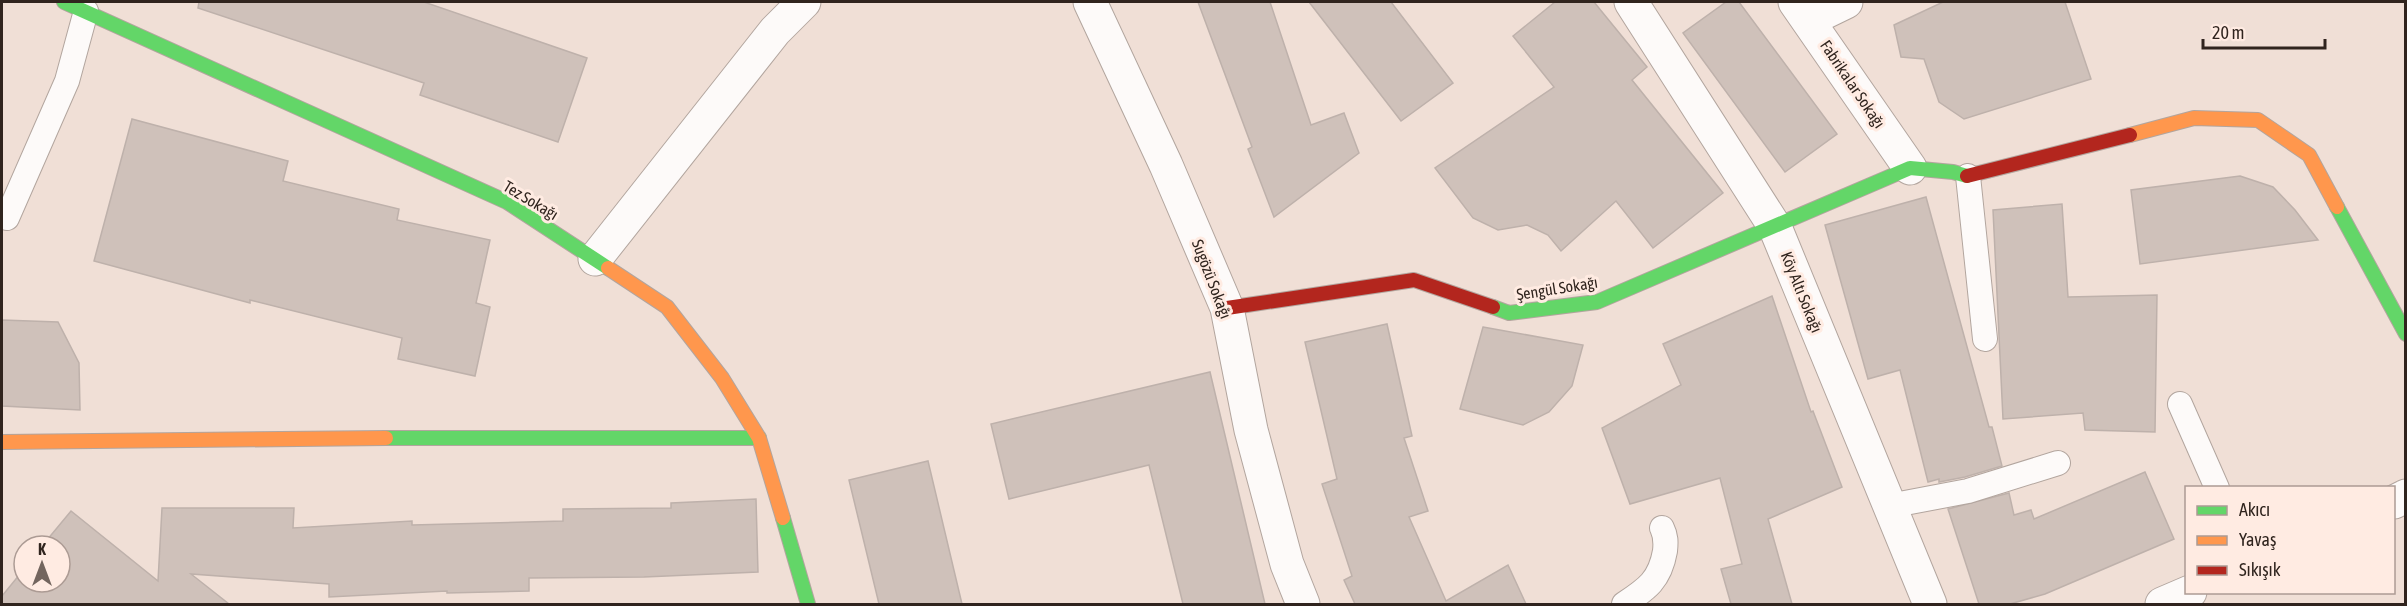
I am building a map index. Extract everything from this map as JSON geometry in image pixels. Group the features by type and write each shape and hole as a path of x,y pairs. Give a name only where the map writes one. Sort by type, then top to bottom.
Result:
{"street":[{"name":"Tez Sokağı","path":"64,2 507,202 667,307 722,378 759,438 808,604"},
{"name":"Sugözü Sokağı","path":"1090,2 1166,165 1227,308 1251,430 1287,564 1303,604"},
{"name":"Köy Altı Sokağı","path":"1631,2 1776,227 1930,604"},
{"path":"1802,11 1846,2"},
{"path":"595,259 796,4"},
{"name":"Fabrikalar Sokağı","path":"1802,11 1910,168"},
{"path":"1910,168 1953,172 1968,176 2194,118 2258,120 2309,155 2406,334"},
{"name":"Şengül Sokağı","path":"1227,308 1414,280 1509,313 1596,302 1910,168"},
{"path":"2,442 310,438 759,438"},
{"path":"2162,604 2185,594"}],"lane":[{"path":"7,218 67,81 86,11"},
{"path":"1968,176 1985,339"},
{"path":"2180,404 2216,486"},
{"path":"1889,506 1968,491 2058,463"},
{"path":"1624,604 1645,590 1660,571 1666,543 1662,528"}],"building":[{"path":"199,2 424,2 587,58 558,142 420,95 424,83 198,8"},
{"path":"1198,2 1270,2 1311,125 1344,113 1359,153 1274,217 1248,149 1252,147"},
{"path":"1309,2 1391,2 1453,83 1401,121"},
{"path":"1555,2 1594,2 1647,67 1632,80 1723,193 1653,248 1616,201 1561,251 1548,235 1527,225 1498,230 1473,218 1435,168 1554,87 1513,36"},
{"path":"1726,2 1739,2 1837,134 1785,172 1683,33"},
{"path":"1943,2 2065,2 2091,79 1964,119 1939,102 1924,59 1901,57 1894,25"},
{"path":"132,119 288,161 283,181 399,209 397,220 490,240 476,303 490,307 475,376 398,359 402,338 250,300 250,303 94,261"},
{"path":"2240,176 2273,187 2295,210 2318,240 2140,264 2131,190"},
{"path":"1926,197 1989,427 1992,427 2002,466 1939,482 1939,479 1928,482 1900,370 1868,379 1825,225"},
{"path":"2062,204 2068,297 2157,295 2155,432 2085,430 2083,413 2003,419 1993,210"},
{"path":"1772,296 1811,412 1813,411 1842,487 1768,519 1792,604 1731,604 1721,569 1742,564 1720,478 1630,504 1602,428 1681,385 1663,344"},
{"path":"2,320 58,322 79,363 80,410 2,406"},
{"path":"1387,324 1412,436 1404,438 1428,511 1409,517 1446,601 1508,565 1526,604 1355,604 1344,580 1352,576 1322,484 1337,479 1305,342"},
{"path":"1483,327 1583,345 1572,386 1549,412 1523,425 1460,409"},
{"path":"1210,372 1265,604 1183,604 1149,465 1009,499 991,424"},
{"path":"928,461 962,604 879,604 849,480"},
{"path":"2145,472 2174,539 2045,594 2010,604 1979,604 1948,509 2009,493 2014,515 2031,510 2034,519"},
{"path":"756,499 758,572 644,577 529,578 529,591 447,593 447,591 329,597 329,584 191,574 229,604 2,604 2,596 12,584 12,594 72,594 72,534 52,534 71,511 158,581 162,508 294,508 293,528 412,521 412,525 563,521 563,509 671,508 671,503"}],"traffic: fast":[{"path":"64,2 507,202 608,268"},
{"path":"1493,307 1509,313 1597,302 1910,168 1953,172 1967,176"},
{"path":"2337,207 2406,334"},
{"path":"386,438 759,438"},
{"path":"783,518 808,604"}],"traffic: slow":[{"path":"2130,135 2194,118 2258,120 2309,155 2337,207"},
{"path":"608,268 667,307 722,378 759,438 783,518"},
{"path":"2,442 386,438"}],"traffic: jam":[{"path":"1967,176 2130,135"},
{"path":"1227,308 1414,280 1493,307"}]}
